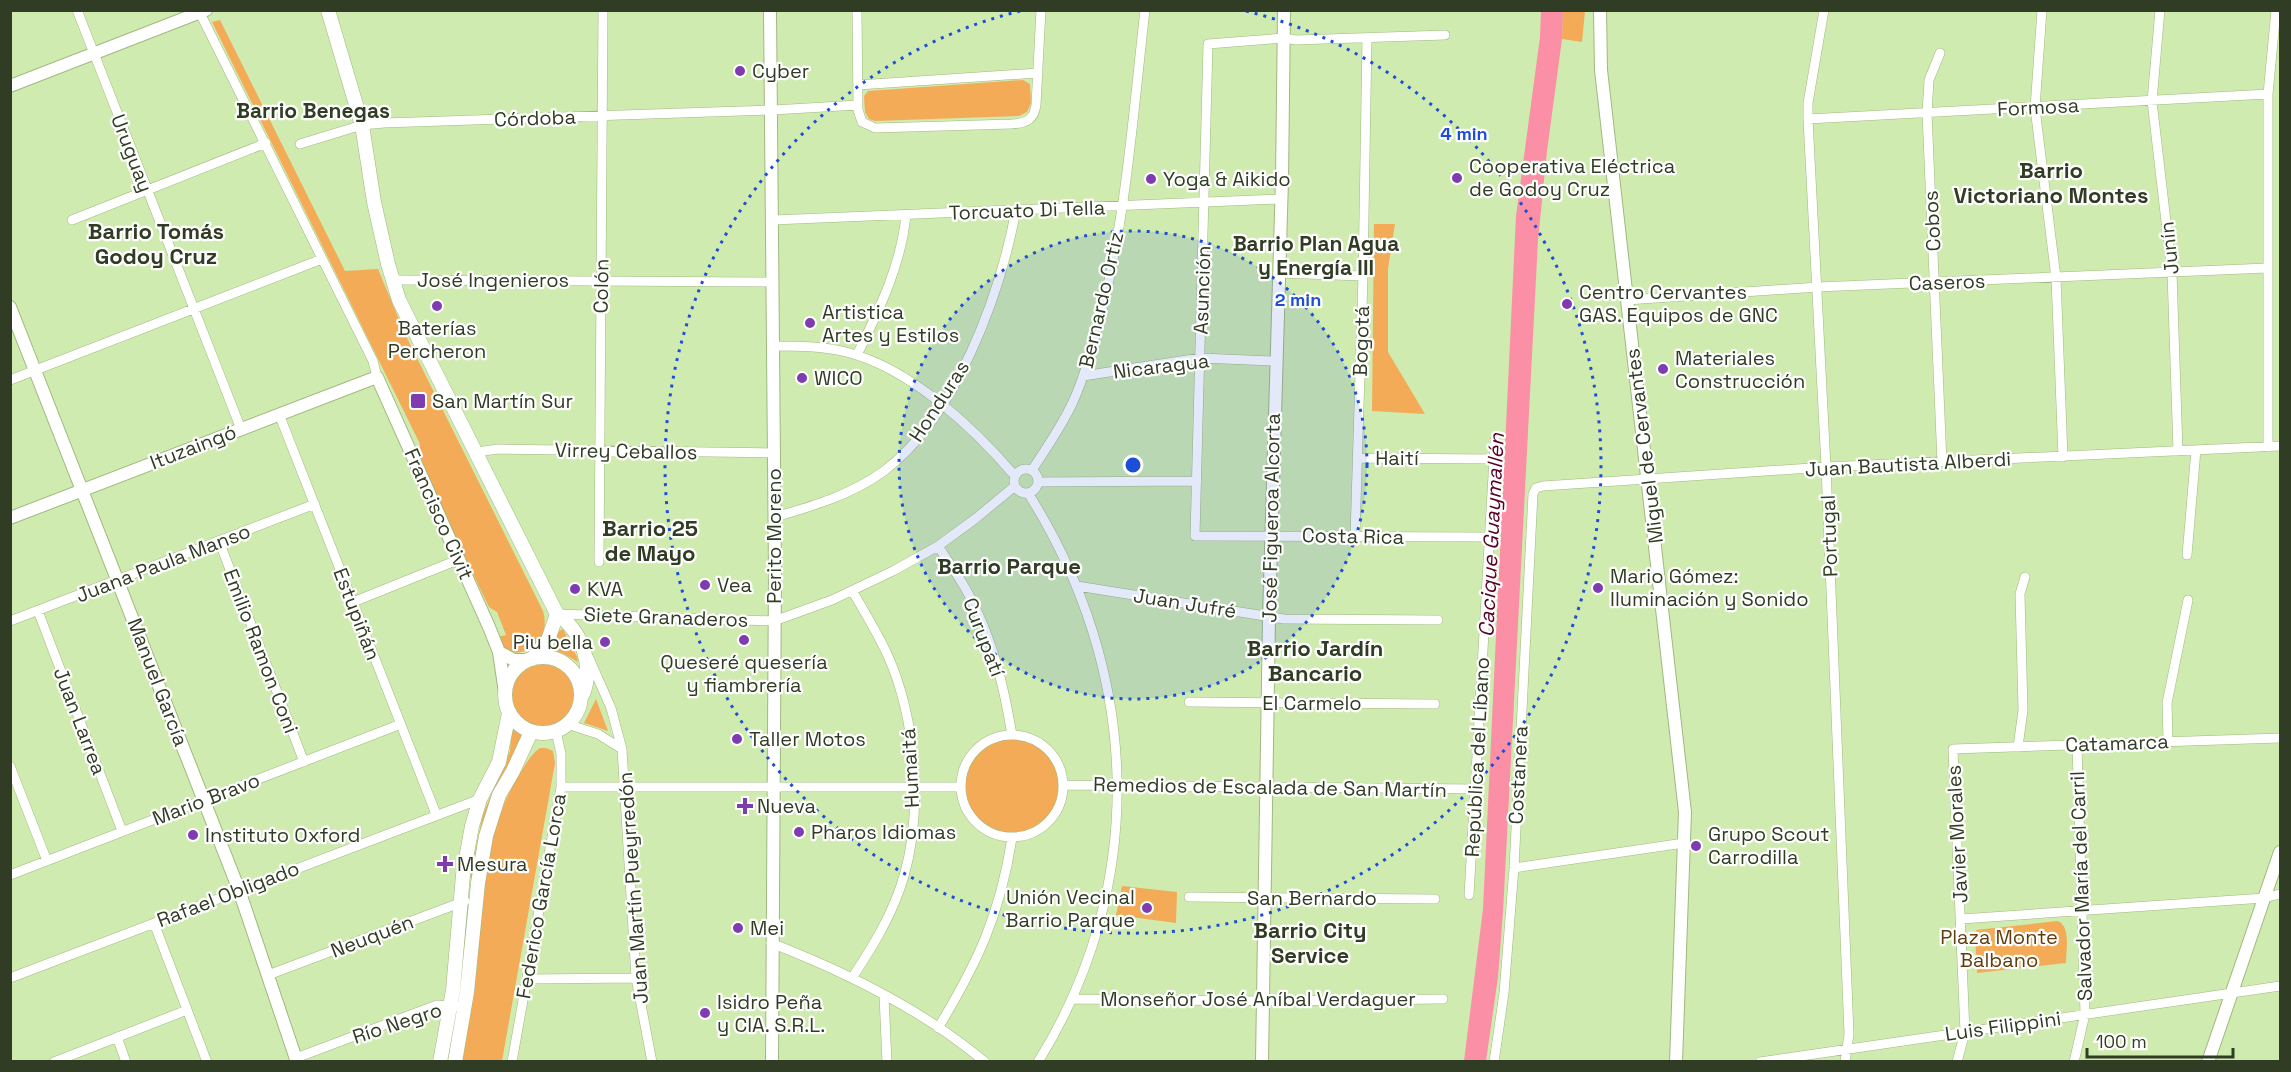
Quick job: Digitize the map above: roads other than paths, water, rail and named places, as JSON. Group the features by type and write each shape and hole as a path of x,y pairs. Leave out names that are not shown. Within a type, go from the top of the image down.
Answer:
{"main road":[{"name":"Juan Martín Pueyrredón","path":"328,10 362,125 374,202 392,280 399,300 557,614 568,623 586,652"},
{"path":"505,693 513,671 530,659 548,640 557,614"},
{"path":"509,713 517,723 531,732 544,734 562,728 574,717 581,699 587,671 586,652"},
{"path":"530,659 553,658 570,669 579,683 581,699"},
{"name":"Francisco Civit","path":"505,693 509,713"},
{"path":"455,1062 461,902 467,850 480,799 499,762 509,713"},
{"path":"440,1062 457,1006 486,836 495,804 531,732"}],"street":[{"name":"Uruguay","path":"76,10 241,429"},
{"name":"Colón","path":"599,562 603,10"},
{"name":"Perito Moreno","path":"770,10 775,517 772,1062"},
{"path":"862,10 857,11 858,105 862,122 875,128 1012,124 1030,120 1036,110 1041,10"},
{"name":"Bernardo Ortiz","path":"1032,470 1064,418 1083,376 1107,290 1122,206 1145,10"},
{"name":"José Figueroa Alcorta","path":"1262,1062 1267,703 1284,10"},
{"name":"Miguel de Cervantes","path":"1600,10 1601,70 1684,802 1676,1062"},
{"name":"Portugal","path":"1824,10 1808,102 1808,119 1826,467 1849,1049 1845,1062"},
{"path":"2043,10 2035,108 2056,278 2064,457"},
{"name":"Junín","path":"2160,10 2152,101 2172,273 2178,451"},
{"path":"2268,447 2268,94 2276,10"},
{"path":"10,86 203,12 373,361 376,377"},
{"path":"1284,38 1296,40 1445,35"},
{"name":"Asunción","path":"1195,536 1208,44 1284,38"},
{"name":"Bogotá","path":"1355,536 1367,38"},
{"name":"Cobos","path":"1940,53 1929,80 1927,113 1942,462"},
{"path":"858,85 1038,73"},
{"name":"Formosa","path":"1808,119 2268,94"},
{"name":"Córdoba","path":"300,144 362,125 384,123 858,105"},
{"path":"72,220 266,143"},
{"name":"Torcuato Di Tella","path":"773,220 1280,199"},
{"name":"Honduras","path":"775,517 832,499 872,478 894,462 915,442 942,404 967,359 993,299 1010,245 1016,210"},
{"path":"856,355 889,287 900,249 906,215"},
{"path":"10,380 322,259"},
{"name":"Caseros","path":"1627,300 1818,287 2267,268"},
{"path":"1278,273 1363,276"},
{"name":"José Ingenieros","path":"392,280 773,282"},
{"name":"Manuel García","path":"10,307 204,800 297,1060"},
{"path":"773,346 823,348 856,355 895,374 942,404 978,434 1015,476 1015,486 1019,491 1028,493 1035,489 1038,482 1032,470 1024,469 1015,476"},
{"name":"Nicaragua","path":"1083,376 1200,358 1275,361"},
{"name":"Ituzaingó","path":"10,518 376,377"},
{"name":"Francisco Civit","path":"376,377 405,437 414,464 460,560 499,652 505,693"},
{"name":"Estupiñán","path":"279,414 436,814"},
{"name":"República del Líbano","path":"1469,895 1495,440"},
{"name":"Juan Bautista Alberdi","path":"1536,488 1648,478 1826,467 2280,446"},
{"name":"Virrey Ceballos","path":"477,452 498,449 774,453"},
{"path":"2187,555 2196,450"},
{"name":"Haití","path":"1357,458 1494,459"},
{"path":"1038,482 1197,481"},
{"path":"774,621 853,592 938,546 1015,486"},
{"name":"Costanera","path":"1494,1062 1504,993 1514,868 1533,494 1536,488"},
{"path":"1028,493 1052,533 1077,586 1097,640 1110,694 1115,735 1117,786 1114,843 1108,881 1095,935 1072,999 1038,1062"},
{"name":"Juana Paula Manso","path":"10,621 315,504"},
{"name":"Costa Rica","path":"1195,536 1490,537"},
{"name":"Emilio Ramon Coni","path":"219,541 304,762"},
{"name":"Curupatí","path":"938,546 964,586 984,627 1001,678 1012,735"},
{"path":"353,602 460,560"},
{"path":"2018,747 2023,711 2020,594 2025,577"},
{"name":"Juan Jufré","path":"1077,586 1284,619 1438,620"},
{"name":"Humaitá","path":"852,978 886,921 904,875 911,838 914,787 910,736 900,687 888,656 853,592"},
{"path":"2168,741 2167,703 2188,600"},
{"name":"Juan Larrea","path":"38,611 122,831"},
{"name":"Siete Granaderos","path":"557,614 774,621"},
{"path":"499,652 514,660 530,659"},
{"name":"Juan Martín Pueyrredón","path":"586,652 609,701 622,749 636,978 652,1062"},
{"name":"El Carmelo","path":"1189,702 1435,704"},
{"name":"Mario Bravo","path":"10,874 401,724"},
{"name":"Juan Martín Pueyrredón","path":"562,728 598,734 622,749"},
{"name":"Federico García Lorca","path":"512,1062 561,786 562,728"},
{"path":"938,1028 982,948 1004,885 1012,838 996,836 982,828 967,810 960,787 963,771 981,745 996,737 1012,735"},
{"name":"Remedios de Escalada de San Martín","path":"1012,735 1025,736 1038,741 1048,749 1057,760 1064,785 1062,801 1054,816 1043,828 1028,836 1012,838"},
{"name":"Catamarca","path":"1953,749 2280,738"},
{"name":"Salvador María del Carril","path":"2074,1062 2085,1014 2077,745"},
{"name":"Javier Morales","path":"1953,749 1965,1032 1957,1062"},
{"path":"10,766 47,861"},
{"name":"Remedios de Escalada de San Martín","path":"1064,785 1475,789"},
{"path":"561,786 960,787"},
{"name":"Rafael Obligado","path":"10,978 480,799"},
{"path":"1514,868 1684,843"},
{"path":"2208,1062 2280,852"},
{"path":"1961,919 2264,898 2280,894"},
{"name":"Neuquén","path":"268,975 477,897"},
{"name":"San Bernardo","path":"1189,897 1435,898"},
{"path":"154,923 207,1062"},
{"path":"771,944 852,978 938,1028 985,1062"},
{"path":"528,979 636,978"},
{"name":"Luis Filippini","path":"1760,1062 2280,986"},
{"path":"884,996 887,1062"},
{"name":"Monseñor José Aníbal Verdaguer","path":"1072,999 1264,1001 1443,999"},
{"name":"Río Negro","path":"297,1060 437,1005 457,1006"},
{"path":"54,1062 188,1010"},
{"path":"117,1037 126,1062"}],"place":[{"name":"Cyber","path":"740,71"},
{"name":"Cooperativa Eléctrica de Godoy Cruz","path":"1457,178"},
{"name":"Yoga & Aikido","path":"1151,179"},
{"name":"Centro Cervantes GAS. Equipos de GNC","path":"1567,304"},
{"name":"Baterías Percheron","path":"437,306"},
{"name":"Artistica Artes y Estilos","path":"810,323"},
{"name":"Materiales Construcción","path":"1663,369"},
{"name":"WICO","path":"802,378"},
{"name":"San Martín Sur","path":"418,401"},
{"name":"Vea","path":"705,585"},
{"name":"Mario Gómez: Iluminación y Sonido","path":"1598,588"},
{"name":"KVA","path":"575,589"},
{"name":"Queseré quesería y fiambrería","path":"744,640"},
{"name":"Piu bella","path":"605,642"},
{"name":"Taller Motos","path":"737,739"},
{"name":"Nueva","path":"745,806"},
{"name":"Pharos Idiomas","path":"799,832"},
{"name":"Instituto Oxford","path":"193,835"},
{"name":"Grupo Scout Carrodilla","path":"1696,846"},
{"name":"Mesura","path":"445,864"},
{"name":"Unión Vecinal Barrio Parque","path":"1147,908"},
{"name":"Mei","path":"738,928"},
{"name":"Isidro Peña y CIA. S.R.L.","path":"705,1013"}],"district":[{"name":"Barrio Benegas","path":"313,110"},
{"name":"Barrio Victoriano Montes","path":"2051,182"},
{"name":"Barrio Tomás Godoy Cruz","path":"156,244"},
{"name":"Barrio Plan Agua y Energía III","path":"1316,255"},
{"name":"Barrio 25 de Mayo","path":"650,540"},
{"name":"Barrio Parque","path":"1009,566"},
{"name":"Barrio Jardín Bancario","path":"1315,660"},
{"name":"Barrio City Service","path":"1310,942"}],"water label":[{"name":"Cacique Guaymallén","path":"1491,535"}],"park label":[{"name":"Plaza Monte Balbano","path":"1999,948"}]}
